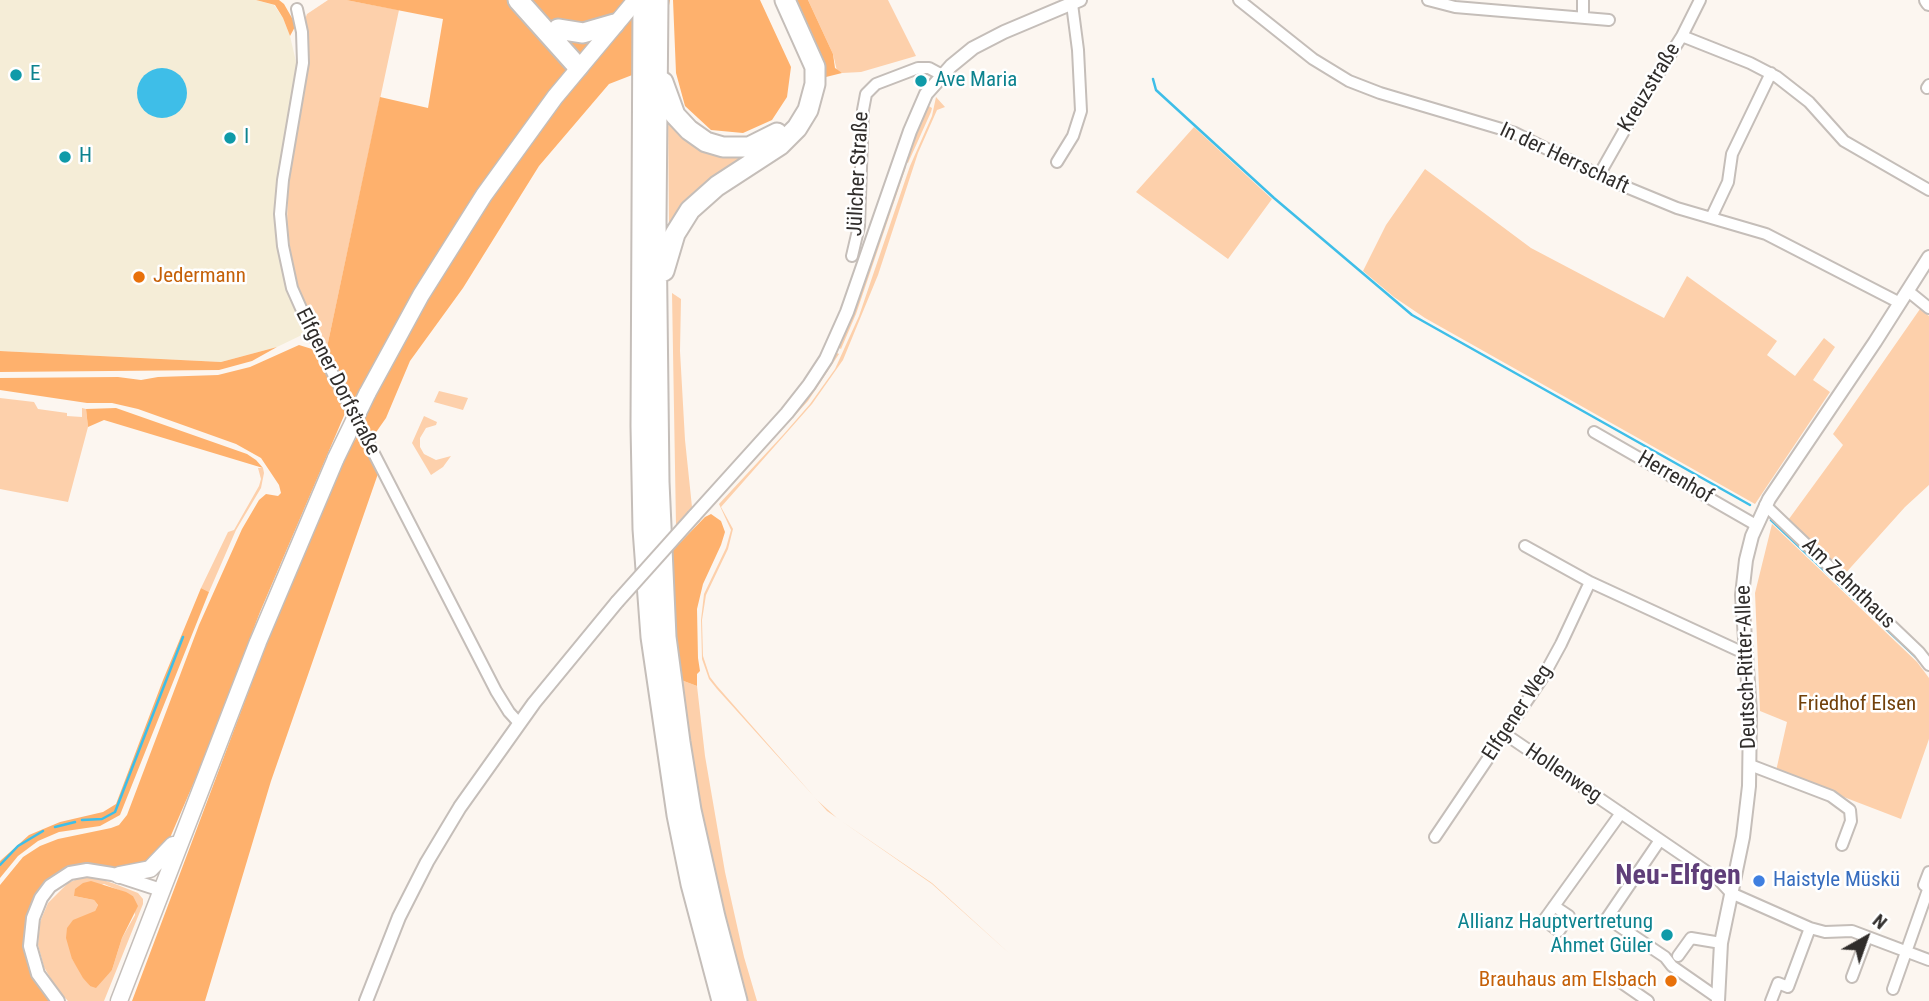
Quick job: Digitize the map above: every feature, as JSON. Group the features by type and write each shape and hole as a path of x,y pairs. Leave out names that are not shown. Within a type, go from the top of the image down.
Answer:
{"highway":[{"path":"518,0 581,63"},
{"path":"531,0 558,29 581,63"},
{"path":"658,0 661,543 672,689 691,810 737,1001"},
{"path":"658,65 675,114 698,137 714,145 732,148 750,147 765,141 780,131 795,115 804,84 801,58 774,0"},
{"path":"658,292 675,234 690,210 711,190 785,141 808,110 815,84 813,61 785,0"},
{"path":"558,29 587,33 630,8 643,528 650,624 657,690 677,815 696,903 722,1001"}],"main road":[{"path":"119,1001 282,581 367,394 407,319 455,240 523,139 581,63 630,8"},
{"path":"119,875 150,869 161,860 183,832"}],"street":[{"name":"In der Herrschaft","path":"1238,0 1313,59 1349,81 1380,93 1515,133 1599,175 1677,208 1766,234 1929,308"},
{"path":"1428,0 1455,7 1609,20"},
{"path":"1583,0 1583,17"},
{"name":"Kreuzstraße","path":"1599,175 1682,36 1700,0"},
{"path":"366,1001 388,940 427,862 470,792 519,723 617,602 787,413 826,359 850,304 915,115 924,97 962,57 986,41 1076,2 1081,111 1073,136 1058,162"},
{"name":"Elfgener Dorfstraße","path":"297,9 302,32 303,63 283,180 280,214 283,246 292,288 312,333 496,691 519,723"},
{"path":"1682,36 1771,73 1802,95 1844,141 1929,190"},
{"name":"Jülicher Straße","path":"852,256 859,226 863,110 866,94 876,84 918,68 929,68 941,77"},
{"path":"1711,218 1728,182 1733,151 1771,73"},
{"name":"Deutsch-Ritter-Allee","path":"1718,999 1721,943 1745,824 1750,765 1743,588 1747,554 1765,505 1929,257"},
{"name":"Herrenhof","path":"1594,432 1756,525"},
{"name":"Am Zehnthaus","path":"1765,505 1922,655 1929,665"},
{"path":"1525,546 1590,582 1746,654"},
{"name":"Elfgener Weg","path":"1435,837 1557,653 1590,582"},
{"name":"Hollenweg","path":"1505,734 1719,880 1731,893 1810,928 1825,932 1850,931 1929,960"},
{"path":"1750,765 1831,796 1850,810 1852,821 1842,845"},
{"name":"Hollenweg","path":"1554,905 1621,813"},
{"path":"1660,840 1606,918 1665,957 1672,966 1718,999"},
{"path":"58,1001 40,977 31,953 31,924 38,903 50,887 70,873 93,870 119,875 161,890"},
{"path":"1893,989 1929,887 1924,885 1929,872"},
{"path":"1771,1001 1778,984 1787,987 1810,928"},
{"path":"1852,978 1867,937"},
{"path":"1678,956 1691,938 1721,943"},
{"path":"1619,981 1648,1001"}],"shaded area":[{"path":"0,0 256,0 274,5 290,36 297,66 278,180 279,254 290,297 306,333 277,347 221,362 0,351"},
{"path":"256,0 279,0 284,4 296,25 290,36 275,5"},
{"path":"346,0 670,0 658,65 609,84 539,166 463,288 410,361 386,418 372,438 380,468 271,781 205,1001 132,1001 272,629 350,447 360,433 326,352 380,97 428,108 443,19"},
{"path":"673,0 760,0 791,67 787,97 772,120 743,133 711,130 685,106 676,73"},
{"path":"793,0 808,0 833,54 835,68 842,73 822,78"},
{"path":"299,345 312,349 346,411 260,612 204,759 166,847 140,870 68,869 27,921 25,931 25,942 52,1001 0,1001 0,885 23,857 40,846 58,839 111,828 119,825 127,815 199,625 242,529 259,500 266,494 278,496 281,493 279,485 261,458 236,444 138,409 112,403 87,403 0,390 0,378 118,377 141,380 218,375 250,367"},
{"path":"277,347 252,361 219,370 0,372 0,351 221,362"},
{"path":"116,408 247,454 263,468 104,420 88,427 86,409"},
{"path":"711,514 721,521 725,532 703,584 697,609 700,671 697,674 697,686 681,680 675,637 673,550"},
{"path":"201,588 209,592 120,815 100,826 59,832 38,841 18,856 0,878 0,861 29,835 60,822 103,812 116,804"},
{"path":"91,881 126,892 133,896 138,906 122,938 112,970 96,988 83,978 72,959 66,938 67,928 73,920 95,911 98,905 94,900 74,896 75,889"}],"green space":[{"path":"328,0 346,0 399,10 326,352 295,283 287,226 288,183 309,57 304,22 307,14"},
{"path":"808,0 888,0 916,56 861,72 837,71 833,54"},
{"path":"936,97 945,107 937,110 918,153 878,275 843,360 812,404 721,507 733,529 728,549 706,595 702,620 703,656 710,677 717,686 814,797 717,689 709,679 702,659 701,620 704,594 726,548 731,530 719,504 810,404 835,369 859,316 910,166 932,116"},
{"path":"927,105 932,108 931,112 908,163 903,161"},
{"path":"668,115 751,153 710,179 683,203 669,230"},
{"path":"1194,127 1272,199 1228,259 1136,192"},
{"path":"902,166 906,167 856,314 841,349 837,347"},
{"path":"1425,169 1531,248 1664,318 1687,276 1777,341 1767,355 1795,376 1824,338 1835,347 1813,380 1830,392 1755,504 1425,318 1363,271 1386,225"},
{"path":"672,293 681,299 680,351 692,507 676,525"},
{"path":"1920,309 1929,316 1929,485 1905,507 1843,576 1786,523 1843,445 1833,434"},
{"path":"835,352 839,354 808,401 719,499 720,495"},
{"path":"439,391 468,398 463,410 434,402"},
{"path":"0,398 34,402 38,409 67,413 67,416 82,417 82,408 86,409 88,427 68,502 0,489"},
{"path":"424,416 437,422 436,425 426,428 420,438 420,447 424,454 436,460 451,456 443,467 431,475 412,443"},
{"path":"258,468 263,468 264,473 261,488 236,530 209,592 201,588 228,532 234,530 259,486 261,479"},
{"name":"Friedhof Elsen","path":"1772,524 1917,662 1929,678 1929,739 1901,819 1776,771 1787,722 1760,711 1755,593"},
{"path":"681,680 697,686 705,756 725,872 757,1001 747,1001 714,873 693,771"},
{"path":"841,821 932,883 1010,954 932,884"},
{"path":"82,877 97,878 138,893 143,899 104,1001 68,1001 56,988 44,967 38,945 40,922 48,903 68,883","holes":["104,884 133,896 135,915 122,938 112,970 90,986 72,959 98,905 94,900 74,896"]}],"water":[{"path":"152,69 172,69 186,83 186,103 172,117 152,117 138,103 138,83"}],"waterway":[{"path":"1153,79 1156,90 1274,198 1412,315 1750,505"},
{"path":"1771,520 1916,657"},
{"path":"82,820 102,819 115,812 183,637"},
{"path":"55,827 75,822"},
{"path":"0,865 18,846 43,831"}],"place":[{"name":"E","path":"16,75"},
{"name":"Ave Maria","path":"921,81"},
{"name":"I","path":"230,138"},
{"name":"H","path":"65,157"},
{"name":"Jedermann","path":"139,277"},
{"name":"Haistyle Müskü","path":"1759,881"},
{"name":"Allianz Hauptvertretung Ahmet Güler","path":"1667,935"},
{"name":"Brauhaus am Elsbach","path":"1671,981"}],"district":[{"name":"Neu-Elfgen","path":"1678,877"}]}
